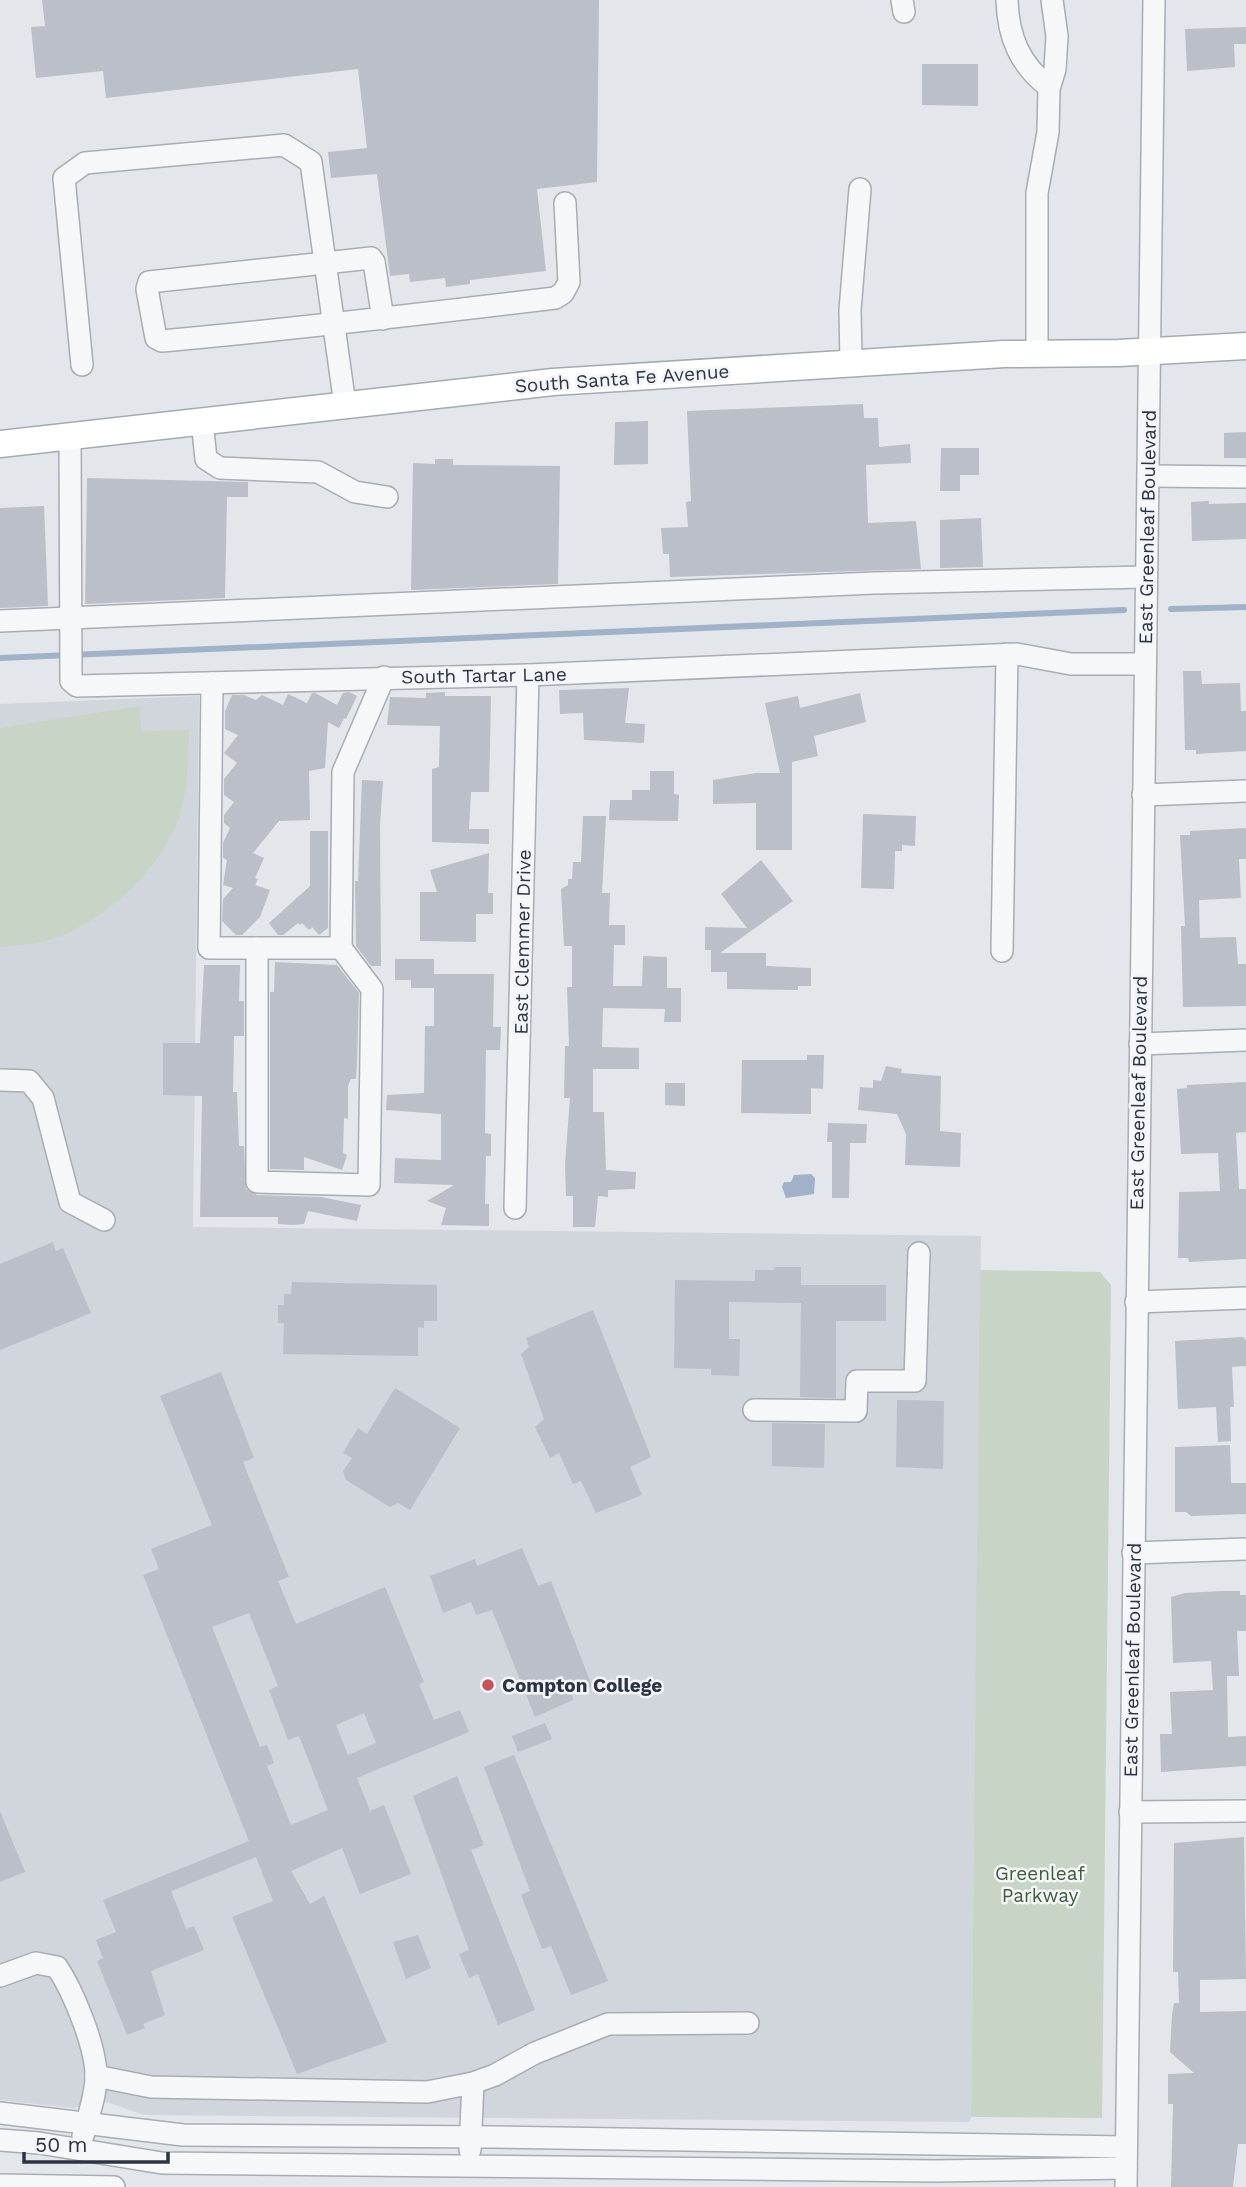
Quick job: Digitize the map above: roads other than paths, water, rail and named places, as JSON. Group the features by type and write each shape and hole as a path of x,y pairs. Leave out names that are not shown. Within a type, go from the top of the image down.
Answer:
{"main road":[{"name":"South Santa Fe Avenue","path":"0,444 553,382 851,362 1246,346"}],"street":[{"path":"1007,0 1007,11 1021,61 1030,72 1049,86"},
{"path":"1037,354 1037,192 1048,132 1049,86 1055,69 1057,36 1052,0"},
{"name":"East Greenleaf Boulevard","path":"1126,2178 1154,0"},
{"path":"82,365 64,178 85,163 284,145 311,162 345,405"},
{"path":"851,362 850,310 860,189"},
{"path":"383,319 374,262 371,258 149,282 147,289 156,338 162,341 334,325 555,298 563,293 569,282 565,203"},
{"path":"202,421 206,459 220,468 318,472 355,492 387,497"},
{"name":"South Tartar Lane","path":"70,435 69,624 71,681 77,687 528,675 1007,654 1072,664 1144,664"},
{"path":"1148,476 1246,477"},
{"path":"0,621 69,624 887,583 1146,577"},
{"path":"1002,951 1007,654"},
{"name":"East Clemmer Drive","path":"515,1208 528,675"},
{"path":"257,948 257,1182 369,1185 372,989 341,948 343,772 384,677"},
{"path":"212,683 209,948 341,948"},
{"path":"1143,795 1246,791"},
{"path":"1140,1044 1246,1040"},
{"path":"0,1080 29,1081 43,1098 70,1202 104,1220"},
{"path":"754,1410 856,1411 857,1381 915,1381 919,1252"},
{"path":"1136,1302 1246,1298"},
{"path":"1133,1553 1246,1549"},
{"path":"1130,1812 1246,1811"},
{"path":"0,1976 36,1963 57,1967 65,1979 93,2052 96,2076 79,2151"},
{"path":"96,2076 151,2087 427,2092 473,2083 507,2070 535,2053 615,2023 748,2024"},
{"path":"470,2166 473,2083"},
{"path":"0,2113 55,2117 86,2124 183,2136 470,2137 1125,2147"},
{"path":"0,2140 39,2143 162,2163 936,2171 994,2178 1126,2178"},
{"path":"0,2185 114,2187"}],"water":[{"path":"811,1174 815,1178 814,1194 786,1198 782,1187 784,1182 791,1182 794,1175"}],"waterway":[{"path":"1171,609 1246,607"},
{"path":"0,658 1124,610"}],"place":[{"name":"Compton College","path":"488,1685"}],"park label":[{"name":"Greenleaf Parkway","path":"1040,1884"}]}
